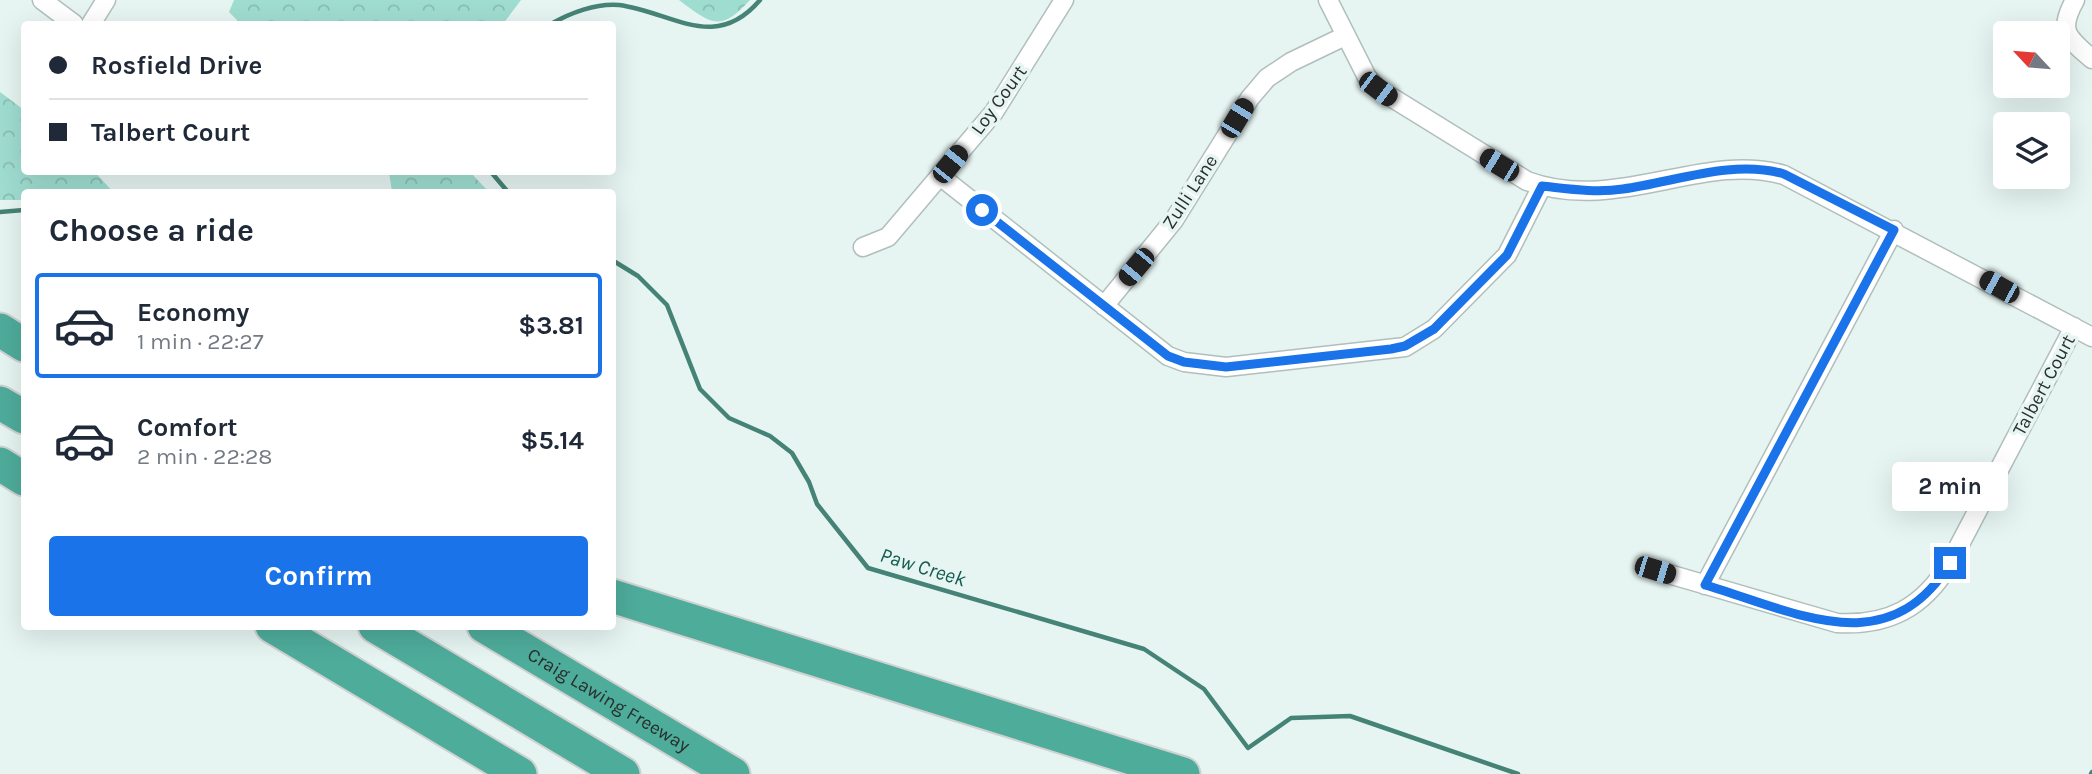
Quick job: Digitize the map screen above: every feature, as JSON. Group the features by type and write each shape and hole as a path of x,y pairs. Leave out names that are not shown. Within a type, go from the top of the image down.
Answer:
{"highway":[{"path":"0,330 21,343"},
{"path":"0,403 21,416"},
{"path":"0,464 21,477"},
{"path":"616,597 1183,774"},
{"path":"279,630 520,774"},
{"path":"382,630 623,774"},
{"name":"Craig Lawing Freeway","path":"491,630 733,774"},
{"path":"329,660 405,721 484,774"}],"street":[{"path":"42,0 70,21"},
{"path":"93,21 106,0"},
{"name":"Loy Court","path":"863,247 888,237 940,176 1009,91 1064,0"},
{"path":"1328,0 1367,77 1386,94 1509,171 1542,186 1597,192 1732,169 1768,170 1784,174 2092,337"},
{"path":"2075,0 2065,23 2067,34 2092,59"},
{"name":"Zulli Lane","path":"1104,306 1174,220 1250,98 1267,78 1291,62 1345,36"},
{"path":"940,176 1168,356 1202,366 1226,367 1405,346 1434,329 1497,267 1518,237 1542,186"},
{"path":"1705,585 1894,230"},
{"name":"Talbert Court","path":"1655,570 1837,623 1864,625 1907,609 1938,582 1944,572 2074,327"}],"green space":[{"path":"234,0 521,0 505,21 238,21 229,12"},
{"path":"679,0 750,0 731,17 715,21 699,15"},
{"path":"0,92 21,108 21,175 98,175 110,189 21,189 21,200 0,200"},
{"path":"389,175 473,175 486,189 392,189"}],"waterway":[{"name":"Paw Creek","path":"557,21 584,10 619,5 692,25 710,27 726,24 743,16 760,0"},
{"name":"Paw Creek","path":"494,175 505,189"},
{"path":"0,212 21,210"},
{"name":"Paw Creek","path":"616,262 638,276 667,305 700,389 729,418 770,436 792,453 809,482 817,504 868,568 1144,649 1204,689 1248,748 1291,718 1350,716 1518,774"}],"route":[{"path":"982,210 1154,347 1184,362 1226,367 1391,349 1420,339 1434,329 1507,255 1542,186 1597,192 1732,169 1768,170 1784,174 1894,230 1705,585 1837,623 1864,625 1907,609 1938,582 1950,563"}]}
